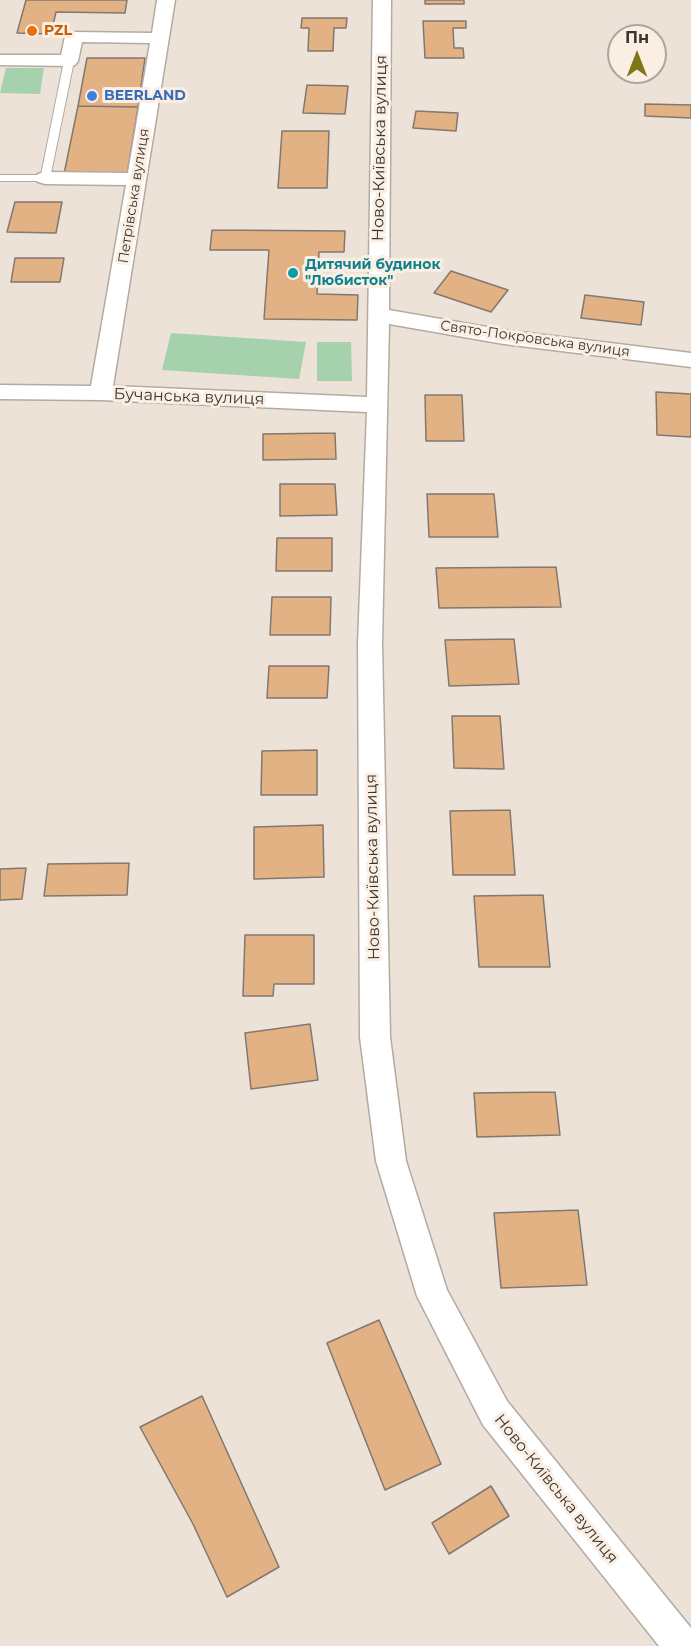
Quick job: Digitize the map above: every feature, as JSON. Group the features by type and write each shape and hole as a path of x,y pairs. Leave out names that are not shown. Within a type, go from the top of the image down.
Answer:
{"street":[{"name":"Петрівська вулиця","path":"101,393 166,0"},
{"name":"Ново-Київська вулиця","path":"382,0 378,405 369,643 375,1036 391,1161 433,1296 495,1413 682,1646"},
{"path":"0,60 69,61 74,36 160,38"},
{"path":"45,178 137,179"},
{"name":"Свято-Покровська вулиця","path":"379,315 504,337 691,360"},
{"name":"Бучанська вулиця","path":"0,392 101,393 378,405"}],"lane":[{"path":"0,178 45,178 69,61"}],"green space":[{"path":"6,68 44,68 40,94 0,93"},
{"path":"171,333 306,342 299,379 162,370"},
{"path":"317,342 351,342 352,381 317,381"}],"building":[{"path":"26,0 127,0 125,13 56,12 51,34 17,33"},
{"path":"425,0 464,0 464,4 425,4"},
{"path":"302,18 347,18 346,28 334,28 333,51 308,51 309,28 301,28"},
{"path":"423,21 466,21 466,28 453,28 454,48 463,48 464,58 425,58"},
{"path":"87,58 145,58 138,107 78,106"},
{"path":"307,85 348,86 345,114 303,113"},
{"path":"645,104 691,105 691,118 645,116"},
{"path":"78,106 138,107 127,175 64,174"},
{"path":"416,111 458,113 456,131 413,128"},
{"path":"282,131 329,131 327,188 278,188"},
{"path":"15,202 62,202 56,233 7,232"},
{"name":"Дитячий будинок \"Любисток\"","path":"212,230 345,231 344,252 319,252 317,294 358,295 357,320 264,319 269,250 210,250"},
{"path":"15,258 64,258 60,282 11,282"},
{"path":"451,271 508,290 491,312 434,293"},
{"path":"585,295 644,302 641,325 581,318"},
{"path":"656,392 691,394 691,437 657,435"},
{"path":"425,395 462,395 464,441 426,441"},
{"path":"335,433 336,459 263,460 263,434"},
{"path":"280,484 335,484 337,515 280,516"},
{"path":"427,494 494,494 498,537 429,537"},
{"path":"277,538 332,538 332,571 276,571"},
{"path":"556,567 561,607 439,608 436,568"},
{"path":"272,597 331,597 330,635 270,635"},
{"path":"514,639 519,684 449,686 445,640"},
{"path":"269,666 329,666 327,698 267,698"},
{"path":"452,716 500,716 504,769 454,768"},
{"path":"317,750 317,795 261,795 262,751"},
{"path":"510,810 515,875 453,875 450,811"},
{"path":"323,825 324,877 254,879 254,827"},
{"path":"129,863 127,895 44,896 48,864"},
{"path":"26,868 22,899 0,900 0,869"},
{"path":"543,895 550,967 479,967 474,896"},
{"path":"245,935 314,935 314,984 274,984 273,996 243,996"},
{"path":"310,1024 318,1080 251,1089 245,1033"},
{"path":"555,1092 560,1135 477,1137 474,1093"},
{"path":"578,1210 587,1285 501,1288 494,1213"},
{"path":"379,1320 441,1464 385,1490 327,1343"},
{"path":"202,1396 279,1567 227,1597 193,1524 140,1427"},
{"path":"491,1486 509,1516 449,1554 432,1523"}],"place":[{"name":"PZL","path":"32,31"},
{"name":"BEERLAND","path":"92,96"},
{"name":"Дитячий будинок \"Любисток\"","path":"293,273"}]}
